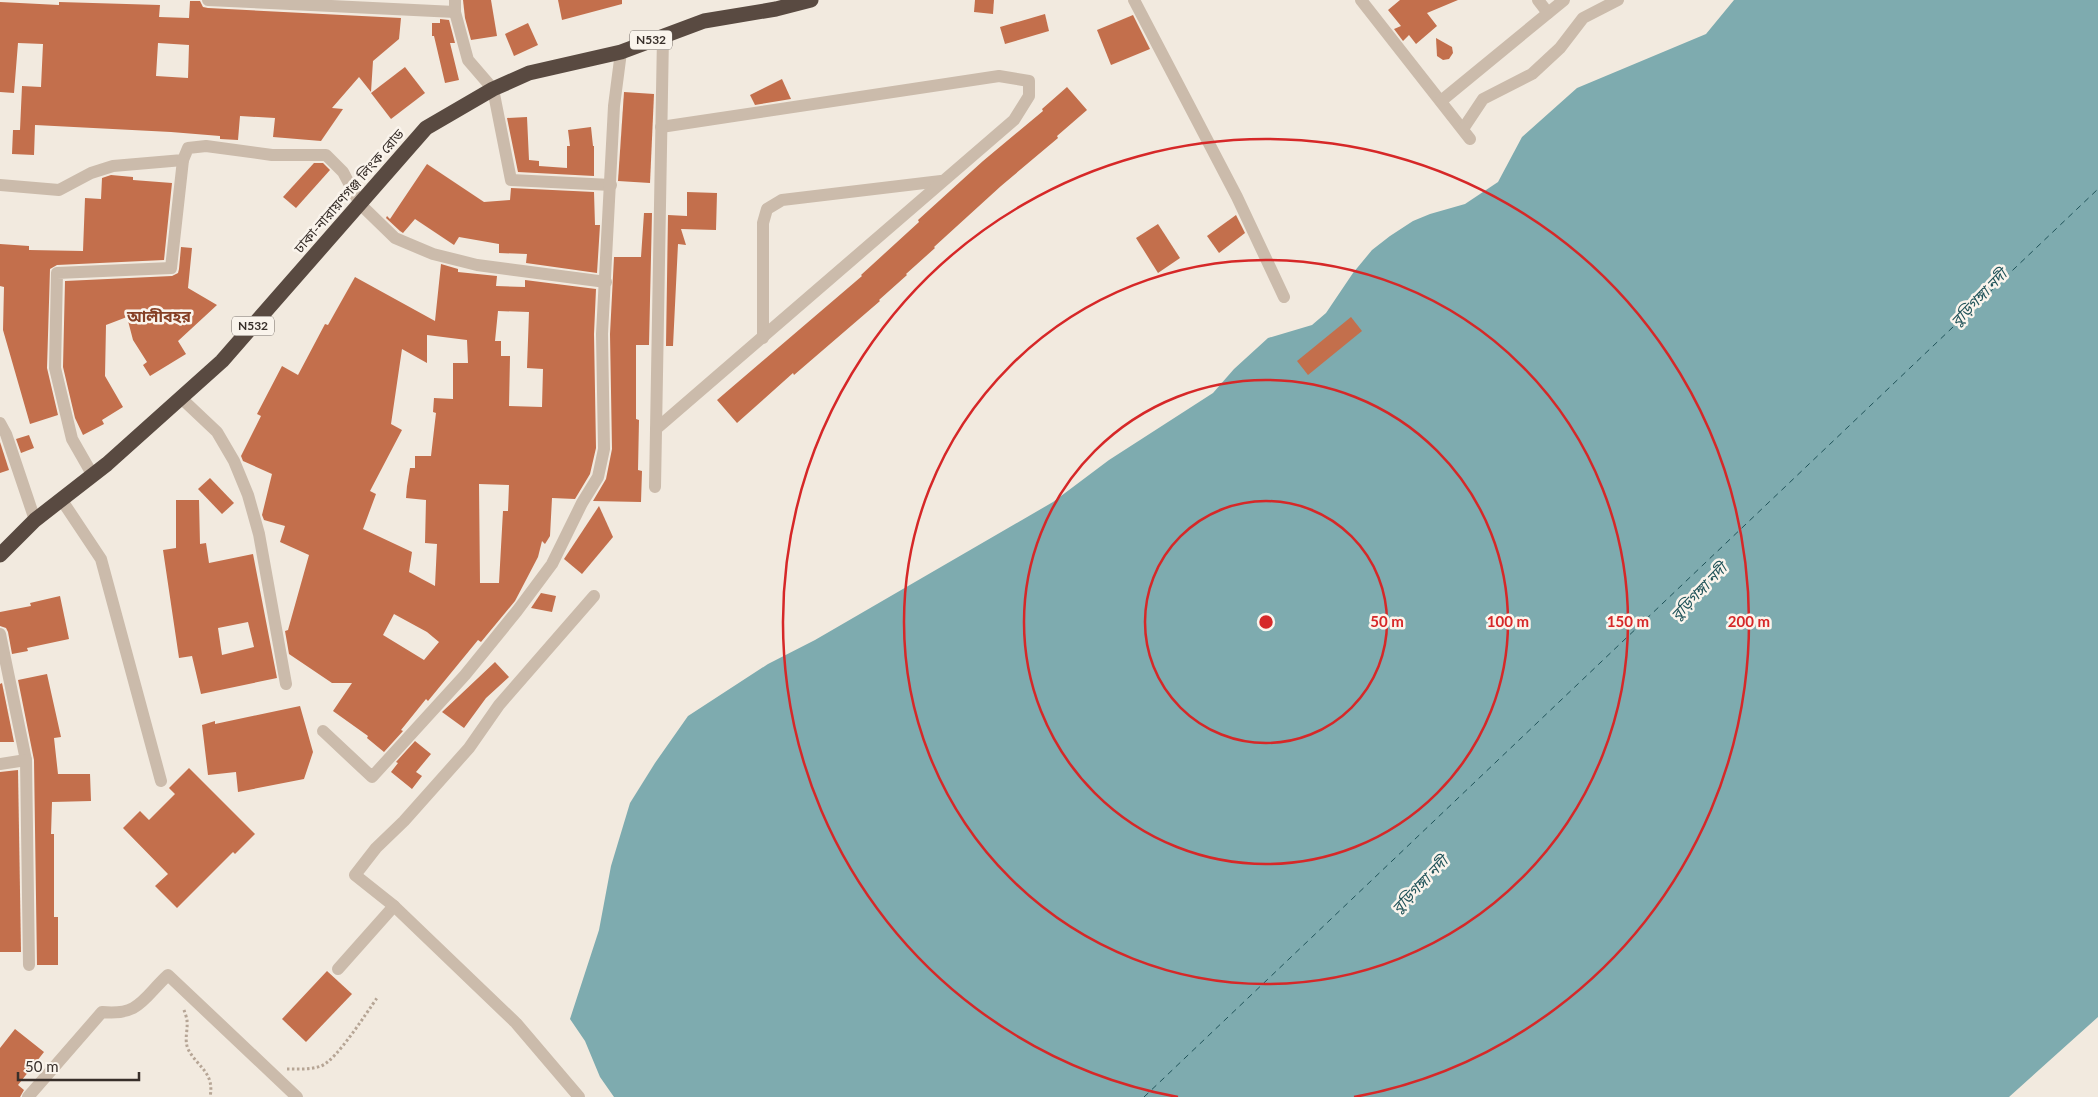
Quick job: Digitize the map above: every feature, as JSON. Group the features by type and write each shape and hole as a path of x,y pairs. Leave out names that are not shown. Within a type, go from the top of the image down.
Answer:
{"highway":[{"name":"ঢাকা-নারায়ণগঞ্জ লিংক রোড","path":"0,555 35,520 106,464 222,361 426,128 493,89 529,73 621,52 704,21 776,5 811,0"}],"street":[{"path":"208,0 455,6 468,60 493,89 511,180 611,185"},
{"path":"1134,0 1237,196 1284,297"},
{"path":"1361,0 1467,134 1483,99 1532,74 1560,48 1583,18 1618,0"},
{"path":"1538,0 1548,13"},
{"path":"1441,101 1564,0"},
{"path":"655,487 663,36"},
{"path":"322,731 372,777 465,675 517,611 552,564 582,503 598,477 604,449 602,334 614,106 621,52"},
{"path":"656,429 763,338 941,181 1014,120 1030,96 1029,81 999,76 661,127"},
{"path":"92,474 72,439 55,368 57,273 172,268 183,160 188,148 206,146 272,155 326,155 343,172 360,204 395,238 433,254 477,265 606,282"},
{"path":"0,185 59,190 91,173 113,166 183,160"},
{"path":"763,338 763,223 767,209 782,200 941,181"},
{"path":"181,398 217,432 234,461 248,495 259,534 286,684"},
{"path":"0,423 6,434 35,520"},
{"path":"61,499 101,559 160,781"},
{"path":"579,1097 516,1023 394,906 355,875 376,848 404,821 469,748 499,706 594,596"},
{"path":"0,634 26,760 29,965"},
{"path":"0,764 26,760"},
{"path":"338,969 394,906"},
{"path":"28,1097 102,1012 116,1014 130,1011 168,975 297,1097"}],"path":[{"path":"266,1068 303,1069 322,1066 333,1058 377,998"},
{"path":"183,1007 187,1021 186,1039 188,1050 207,1074 210,1082 210,1097"}],"water":[{"name":"বুড়িগঙ্গা নদী","path":"1734,0 2098,0 2098,1017 2009,1097 614,1097 600,1077 585,1041 570,1019 599,930 611,866 630,803 688,716 768,664 815,640 1053,502 1109,460 1213,393 1234,369 1268,338 1312,325 1326,313 1353,273 1372,250 1390,236 1413,221 1465,204 1498,182 1522,137 1577,88 1706,34"}],"building":[{"path":"463,0 491,0 497,36 471,40 465,18"},
{"path":"558,0 622,0 622,4 562,20"},
{"path":"975,0 994,0 993,14 974,12"},
{"path":"1400,0 1458,0 1427,13 1437,26 1416,44 1409,35 1403,41 1394,29 1401,26 1388,10"},
{"path":"190,1 200,1 203,7 208,8 401,18 399,39 373,61 371,92 359,77 332,108 343,109 321,141 273,137 275,118 240,116 238,140 220,139 220,136 171,132 35,125 34,155 12,154 13,130 20,130 22,86 41,87 43,44 18,43 14,93 0,92 0,2 59,5 59,2 160,5 159,17 189,18","holes":["158,43 189,45 188,78 156,76"]},
{"path":"1045,14 1049,31 1005,44 1000,27"},
{"path":"1133,15 1150,49 1111,65 1097,30"},
{"path":"440,19 449,20 455,43 450,43 459,80 445,83 434,36 432,36 432,23 440,23"},
{"path":"528,23 538,45 514,56 505,34"},
{"path":"1436,38 1452,47 1453,53 1449,59 1443,60 1437,56"},
{"path":"405,67 425,93 391,119 371,93"},
{"path":"782,79 791,99 755,105 750,95"},
{"path":"1067,87 1087,110 1057,136 1058,138 1001,186 934,247 880,301 794,375 793,373 737,423 717,400 862,276 919,222 918,220 983,161 1043,111 1042,109"},
{"path":"624,92 654,94 650,183 618,181"},
{"path":"527,117 529,160 539,161 539,166 567,168 567,146 570,146 568,130 591,127 594,146 594,176 518,172 507,118"},
{"path":"314,163 323,163 330,170 296,208 283,197"},
{"path":"427,164 484,202 510,200 511,188 594,192 595,225 600,225 597,273 526,263 527,254 499,253 499,244 459,237 454,245 415,219 403,233 386,218 387,216 390,219"},
{"path":"111,175 133,177 133,180 172,183 164,260 57,265 50,269 47,368 58,415 30,424 3,330 4,287 0,286 0,244 29,246 29,250 83,251 85,198 101,199 102,178"},
{"path":"687,192 717,193 716,230 681,229 686,245 678,244 673,346 666,346 668,215 687,216"},
{"path":"644,213 652,213 649,345 636,345 636,419 639,420 638,470 642,471 641,502 593,501 606,479 612,449 610,334 614,257 641,257"},
{"path":"1236,215 1245,233 1219,253 1207,236"},
{"path":"1158,224 1180,258 1158,273 1136,238"},
{"path":"181,247 192,248 188,288 217,305 178,341 186,354 150,376 143,365 147,362 133,340 127,317 106,325 105,376 123,407 102,420 104,424 83,435 75,418 63,367 65,281 172,276 178,273"},
{"path":"441,264 458,269 458,272 497,276 496,286 525,287 525,280 596,289 594,334 596,448 590,474 575,499 552,498 550,536 545,544 542,541 538,557 515,601 481,642 478,640 428,701 426,699 401,730 403,731 384,752 367,738 368,736 333,711 352,683 332,683 289,654 285,631 288,630 309,555 280,542 285,526 264,520 262,515 272,474 243,461 241,456 261,416 257,414 282,366 298,375 325,324 328,325 355,277 435,321","holes":["498,311 529,312 527,368 543,369 542,407 509,406 510,356 501,356 501,341 495,341","427,335 467,340 468,363 453,363 453,399 434,398 433,412 436,413 431,456 415,456 415,468 410,468 407,486 406,498 426,500 425,543 437,544 435,586 409,572 412,552 363,529 376,494 370,491 402,430 391,424 402,349 427,363","479,484 509,485 508,511 503,511 499,583 480,583","394,614 427,632 439,642 424,660 383,635"]},
{"path":"1351,317 1362,331 1308,375 1297,361"},
{"path":"29,435 34,448 21,453 16,439"},
{"path":"0,442 9,470 0,473"},
{"path":"210,478 234,503 222,514 198,489"},
{"path":"176,500 199,500 200,544 206,543 209,563 253,554 277,678 201,694 192,656 179,658 163,550 176,548","holes":["248,622 254,647 222,655 218,628"]},
{"path":"599,506 613,537 582,574 564,559"},
{"path":"541,593 556,596 552,612 531,608"},
{"path":"60,596 69,639 27,648 28,651 12,654 8,632 6,628 0,626 0,612 31,606 30,603"},
{"path":"495,662 509,677 486,698 464,728 442,712"},
{"path":"47,674 61,737 54,738 58,774 90,774 91,801 52,802 51,834 54,834 54,917 58,917 58,965 37,965 34,760 18,680"},
{"path":"2,683 14,742 0,742 0,684"},
{"path":"300,706 313,752 304,779 238,792 236,772 208,775 202,725"},
{"path":"415,741 431,754 416,772 422,776 412,789 391,772 398,763 396,762"},
{"path":"189,768 255,834 235,854 233,852 177,908 155,886 168,874 123,828 140,811 149,820 175,794 169,788"},
{"path":"18,770 21,952 0,952 0,772"},
{"path":"327,971 352,994 306,1042 282,1019"},
{"path":"15,1029 44,1052 18,1085 24,1090 20,1097 0,1097 0,1048"}],"ferry route":[{"path":"1144,1097 2098,189"}],"district":[{"name":"আলীবহর","path":"159,316"}]}
